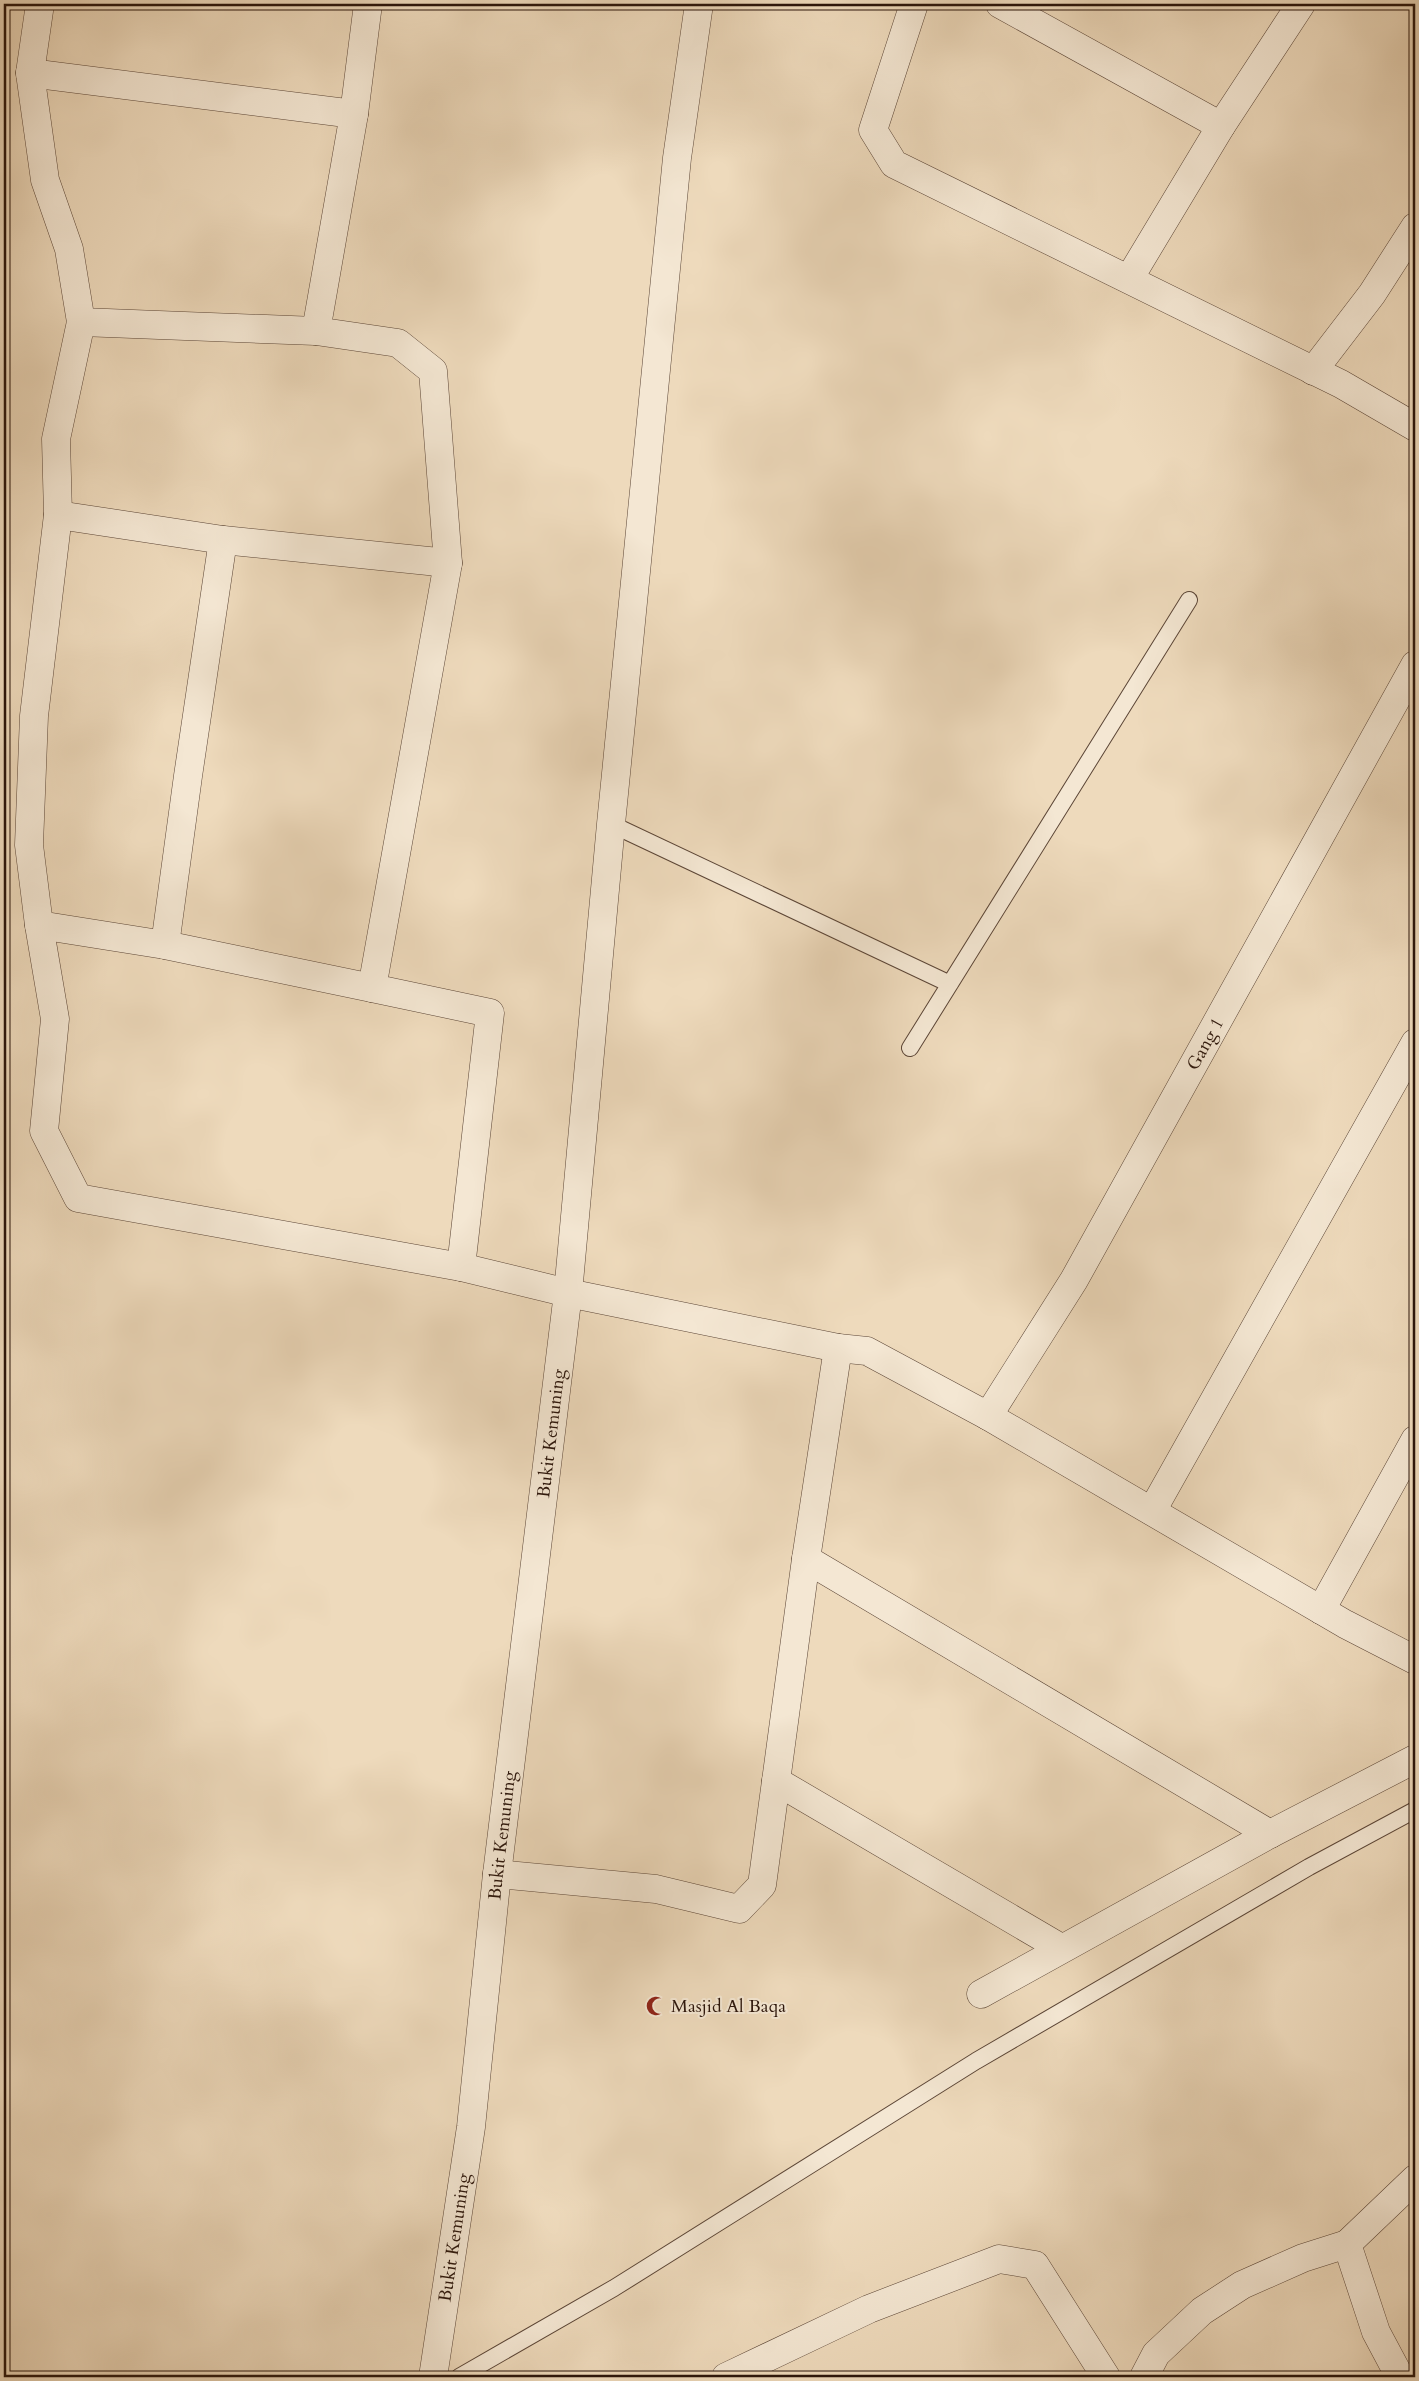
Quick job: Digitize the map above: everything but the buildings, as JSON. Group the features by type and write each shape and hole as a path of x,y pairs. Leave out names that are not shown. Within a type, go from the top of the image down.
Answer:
{"street":[{"path":"40,4 30,73 45,180 69,250 81,322 56,439 58,515 34,716 29,845 54,1019 44,1131 78,1198 461,1267 568,1293 838,1348 867,1351 988,1416 1321,1610 1415,1660"},
{"path":"316,331 354,114 368,4"},
{"name":"Bukit Kemuning","path":"433,2377 471,2127 497,1874 568,1293 611,824 677,158 699,4"},
{"path":"914,4 873,130 894,164 1341,384 1415,427"},
{"path":"1000,4 1221,126"},
{"path":"1129,279 1221,126 1302,4"},
{"path":"30,73 354,114"},
{"path":"1313,371 1372,294 1414,232"},
{"path":"81,322 316,331 398,343 432,371 448,563 372,988"},
{"path":"58,515 223,540 448,563"},
{"path":"166,945 188,776 223,540"},
{"name":"Gang 1","path":"988,1416 1074,1280 1415,665"},
{"path":"39,925 166,945 490,1013 461,1267"},
{"path":"1152,1511 1415,1043"},
{"path":"497,1874 656,1889 739,1909 762,1885 806,1559 838,1348"},
{"path":"1321,1610 1415,1440"},
{"path":"806,1559 1270,1834"},
{"path":"980,1994 1270,1834 1415,1759"},
{"path":"776,1781 1061,1948"},
{"path":"1144,2377 1156,2354 1202,2312 1242,2285 1303,2258 1347,2244 1415,2180"},
{"path":"1347,2244 1376,2332 1400,2377"},
{"path":"726,2377 869,2309 1000,2259 1035,2265 1106,2377"}],"lane":[{"path":"910,1048 1189,600"},
{"path":"611,824 950,984"},
{"path":"459,2377 614,2288 976,2061 1309,1867 1415,1810"}],"place":[{"name":"Masjid Al Baqa","path":"656,2006"}]}
